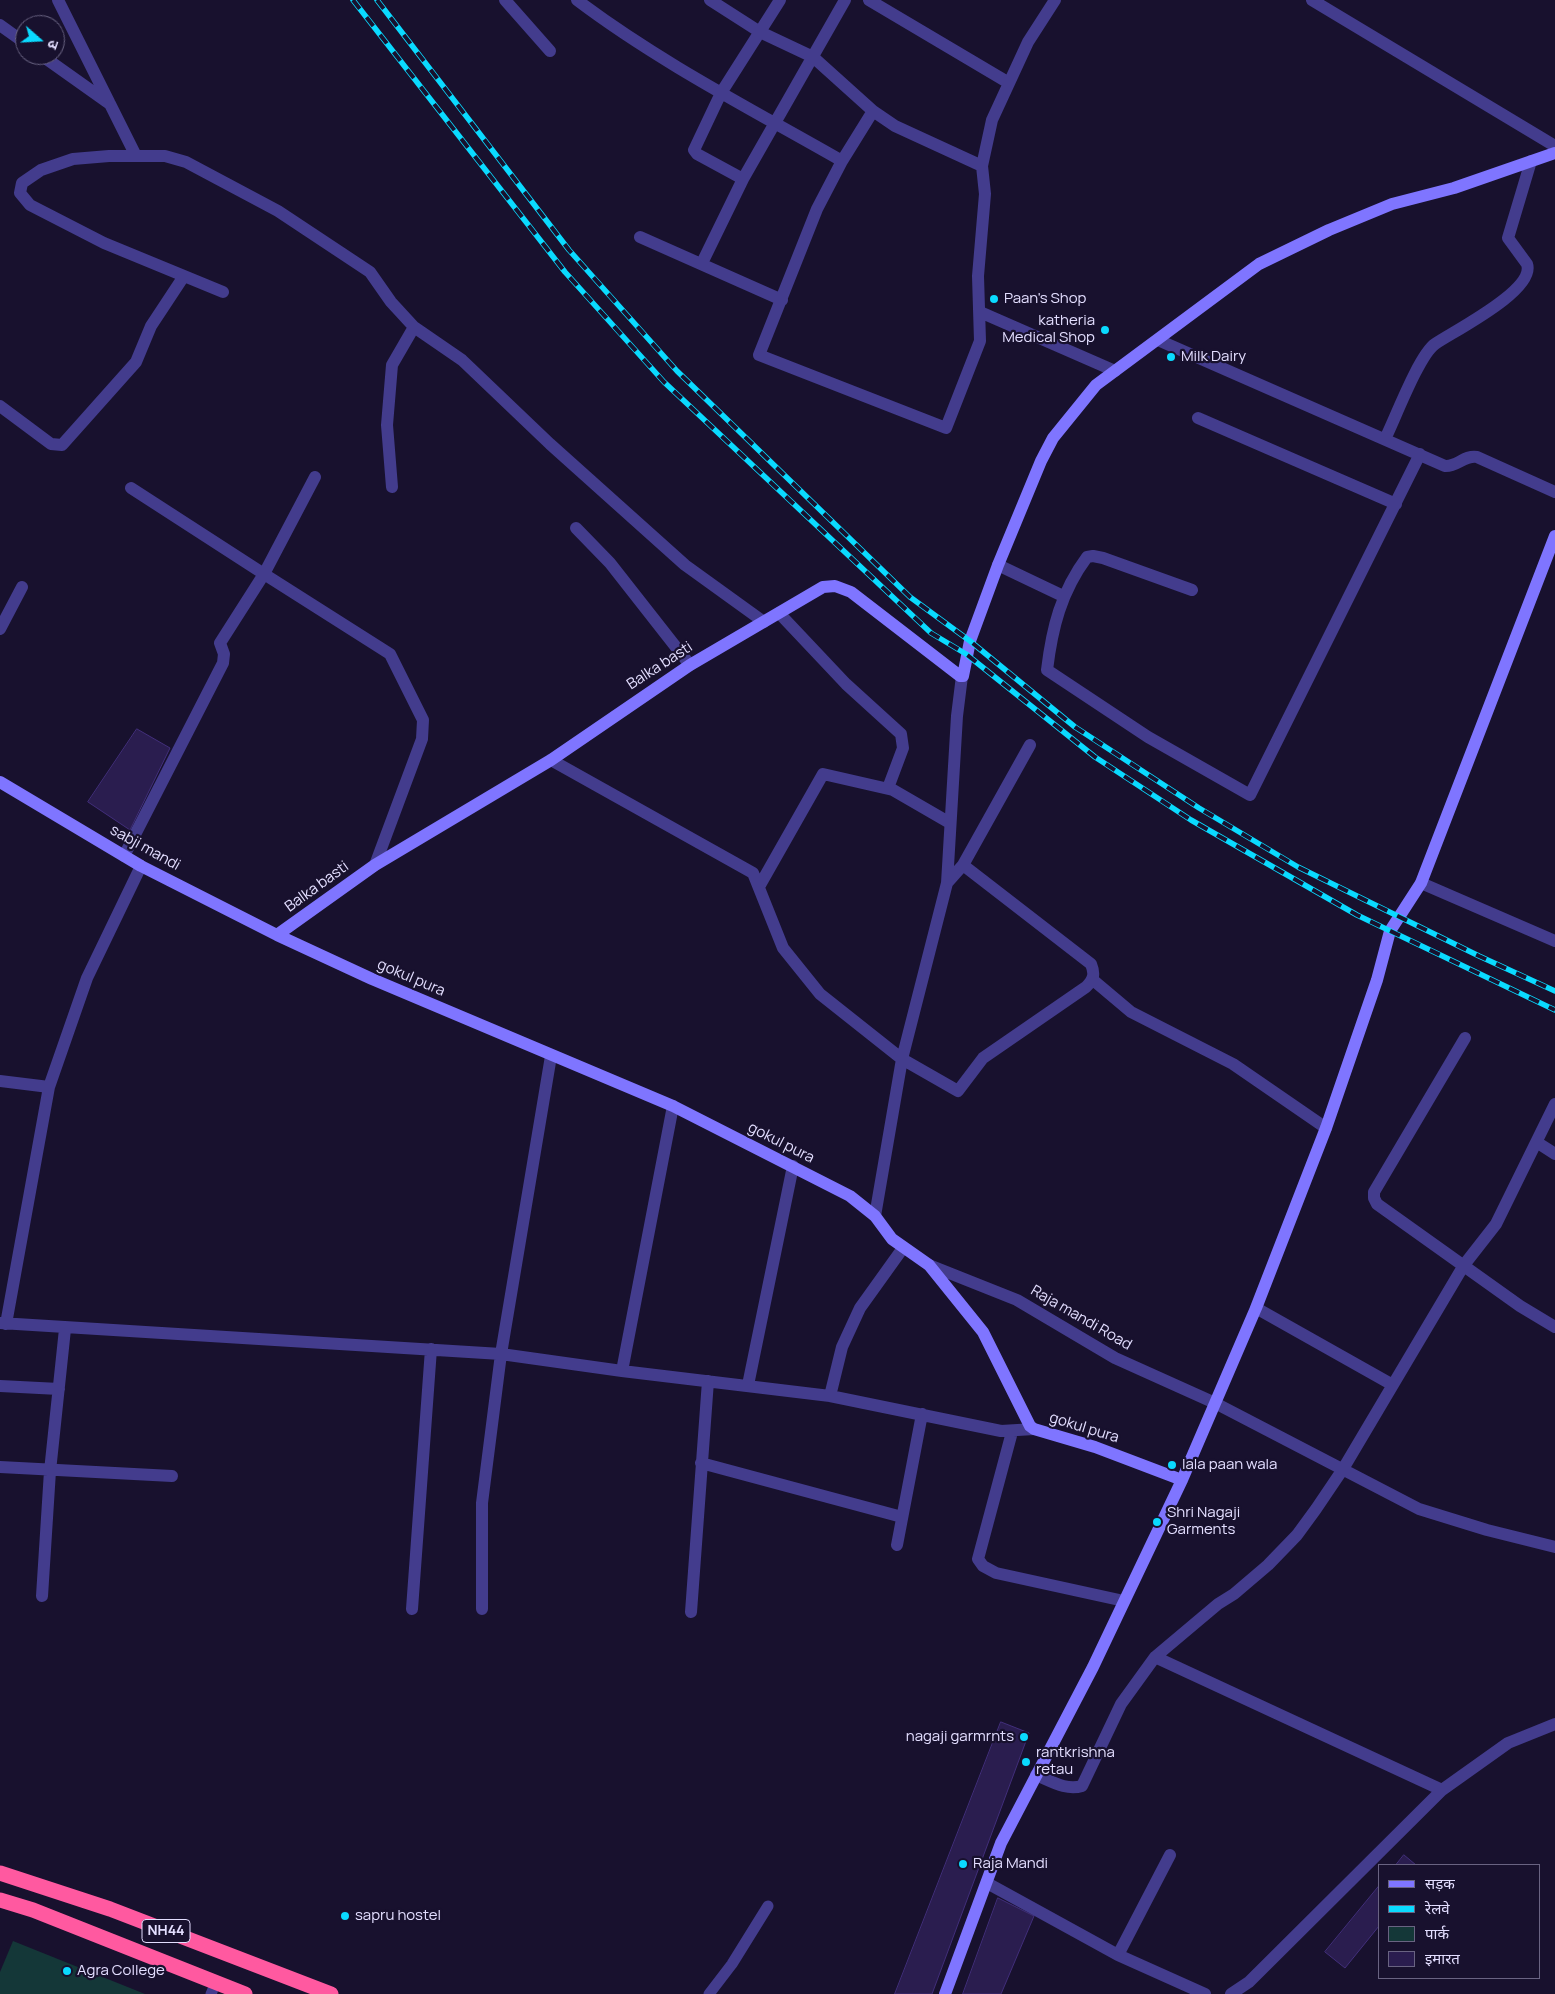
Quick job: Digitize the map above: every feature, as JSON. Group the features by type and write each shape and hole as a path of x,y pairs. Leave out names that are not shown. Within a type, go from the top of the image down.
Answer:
{"highway":[{"name":"NH44","path":"0,1872 110,1909 330,1994"},
{"name":"NH44","path":"0,1900 34,1910 213,1988 245,1994"}],"street":[{"path":"58,0 136,156"},
{"path":"505,0 550,51"},
{"path":"577,0 600,17 721,93 842,161"},
{"path":"710,0 760,32 813,57 873,112 895,126 982,166"},
{"path":"743,179 694,151 721,93 780,0"},
{"path":"702,263 743,179 845,0"},
{"path":"868,0 1010,83"},
{"path":"873,112 842,161 817,209 759,354 943,427 948,426 980,341 978,276 985,194 982,166 992,120 1028,42 1055,0"},
{"path":"1312,0 1555,146"},
{"path":"0,25 15,36"},
{"path":"55,65 110,104"},
{"path":"875,1216 902,1059 947,883 962,676 970,642 998,565 1034,477 1053,438 1096,385 1260,264 1329,230 1392,204 1454,188 1555,153"},
{"path":"223,292 104,243 60,222 30,204 20,193 22,183 28,177 59,162 100,157 165,156 186,162 278,211 370,272 391,302 414,327 462,360 550,444 685,565 764,622"},
{"path":"1385,439 1431,347 1493,308 1526,279 1529,269 1527,264 1508,238 1531,161"},
{"path":"640,238 702,263 782,300"},
{"path":"0,406 51,444 62,445 136,362 152,326 184,276"},
{"path":"980,312 1115,371"},
{"path":"392,487 387,426 392,365 414,327"},
{"path":"1158,340 1448,466 1468,457 1477,457 1555,492"},
{"path":"1198,418 1396,504"},
{"path":"1192,590 1093,556 1084,562 1063,596 1052,631 1047,670 1148,737 1250,795 1420,454"},
{"path":"124,856 223,663 224,654 220,643 264,574 315,477"},
{"path":"131,488 390,654 423,720 422,739 375,865"},
{"path":"576,528 610,563 690,665"},
{"path":"945,1994 1001,1843 1124,1601 1182,1480 1256,1308 1326,1128 1377,980 1390,931 1421,883 1555,536"},
{"path":"998,565 1063,596"},
{"name":"Balka basti","path":"278,935 375,865 551,760 690,665 824,587 830,585 843,588 962,676"},
{"path":"0,629 22,587"},
{"path":"779,613 846,684 901,734 903,740 902,748 888,788"},
{"path":"947,883 963,865 1030,745"},
{"path":"551,760 749,870 760,885 784,948 793,962 820,994 902,1059 958,1091 983,1058 1093,980 1094,972 1091,964 963,865"},
{"path":"760,885 823,774 888,788 950,823"},
{"name":"sabji mandi","path":"0,782 141,866 278,935"},
{"path":"141,866 87,978 48,1087 3,1323 65,1329 501,1354 622,1371 830,1396 1012,1432 1034,1429"},
{"path":"1421,883 1555,942"},
{"name":"gokul pura","path":"278,935 372,979 673,1106 850,1196 875,1216 884,1230 903,1248 929,1265 983,1332 1030,1426 1034,1429 1095,1447 1182,1480"},
{"path":"1093,980 1131,1012 1233,1064 1326,1128"},
{"path":"1465,1038 1374,1192 1374,1198 1377,1204 1520,1306 1555,1327"},
{"path":"482,1608 482,1503 501,1354 551,1056"},
{"path":"0,1080 48,1087"},
{"path":"1036,1775 1066,1788 1074,1789 1082,1786 1121,1704 1155,1657 1268,1565 1297,1535 1343,1469 1391,1384 1464,1265 1496,1224 1538,1143 1555,1104"},
{"path":"622,1371 673,1106"},
{"path":"1538,1143 1555,1154"},
{"path":"748,1385 793,1166"},
{"path":"830,1396 842,1347 860,1308 903,1248"},
{"name":"Raja mandi Road","path":"929,1265 1017,1300 1115,1358 1215,1402 1419,1509 1487,1530 1555,1547"},
{"path":"1256,1308 1391,1384"},
{"path":"42,1596 50,1470 65,1329"},
{"path":"412,1609 431,1349"},
{"path":"691,1612 708,1381"},
{"path":"0,1386 59,1390"},
{"path":"897,1546 922,1414"},
{"path":"1012,1432 978,1559 983,1566 996,1573 1124,1601"},
{"path":"701,1464 902,1517"},
{"path":"0,1467 172,1476"},
{"path":"1155,1657 1442,1790"},
{"path":"1232,1994 1249,1982 1442,1790 1508,1743 1555,1724"},
{"path":"1118,1955 1170,1855"},
{"path":"987,1883 1118,1955 1205,1994"}],"lane":[{"path":"709,1994 732,1964 768,1906"}],"green space":[{"path":"13,1941 145,1994 0,1994 0,1972"}],"building":[{"path":"137,729 170,748 130,830 88,802"},
{"name":"Raja Mandi","path":"1001,1722 1029,1733 932,1994 895,1994"},
{"path":"1404,1855 1415,1864 1397,1864"},
{"path":"1378,1887 1378,1927 1345,1968 1325,1952"},
{"name":"Raja Mandi","path":"998,1898 1034,1916 1001,1994 963,1994"}],"railway":[{"path":"353,0 565,272 664,382 931,633 966,654 1095,757 1191,820 1357,915 1555,1010"},
{"path":"377,0 569,250 677,371 910,597 970,641 1075,727 1199,808 1298,867 1479,956 1555,991"}],"place":[{"name":"Paan's Shop","path":"994,299"},
{"name":"katheria Medical Shop","path":"1105,330"},
{"name":"Milk Dairy","path":"1171,357"},
{"name":"lala paan wala","path":"1172,1465"},
{"name":"Shri Nagaji Garments","path":"1157,1522"},
{"name":"nagaji garmrnts","path":"1024,1737"},
{"name":"rantkrishna retau","path":"1026,1762"},
{"name":"Raja Mandi","path":"963,1864"},
{"name":"sapru hostel","path":"345,1916"},
{"name":"Agra College","path":"67,1971"}]}
